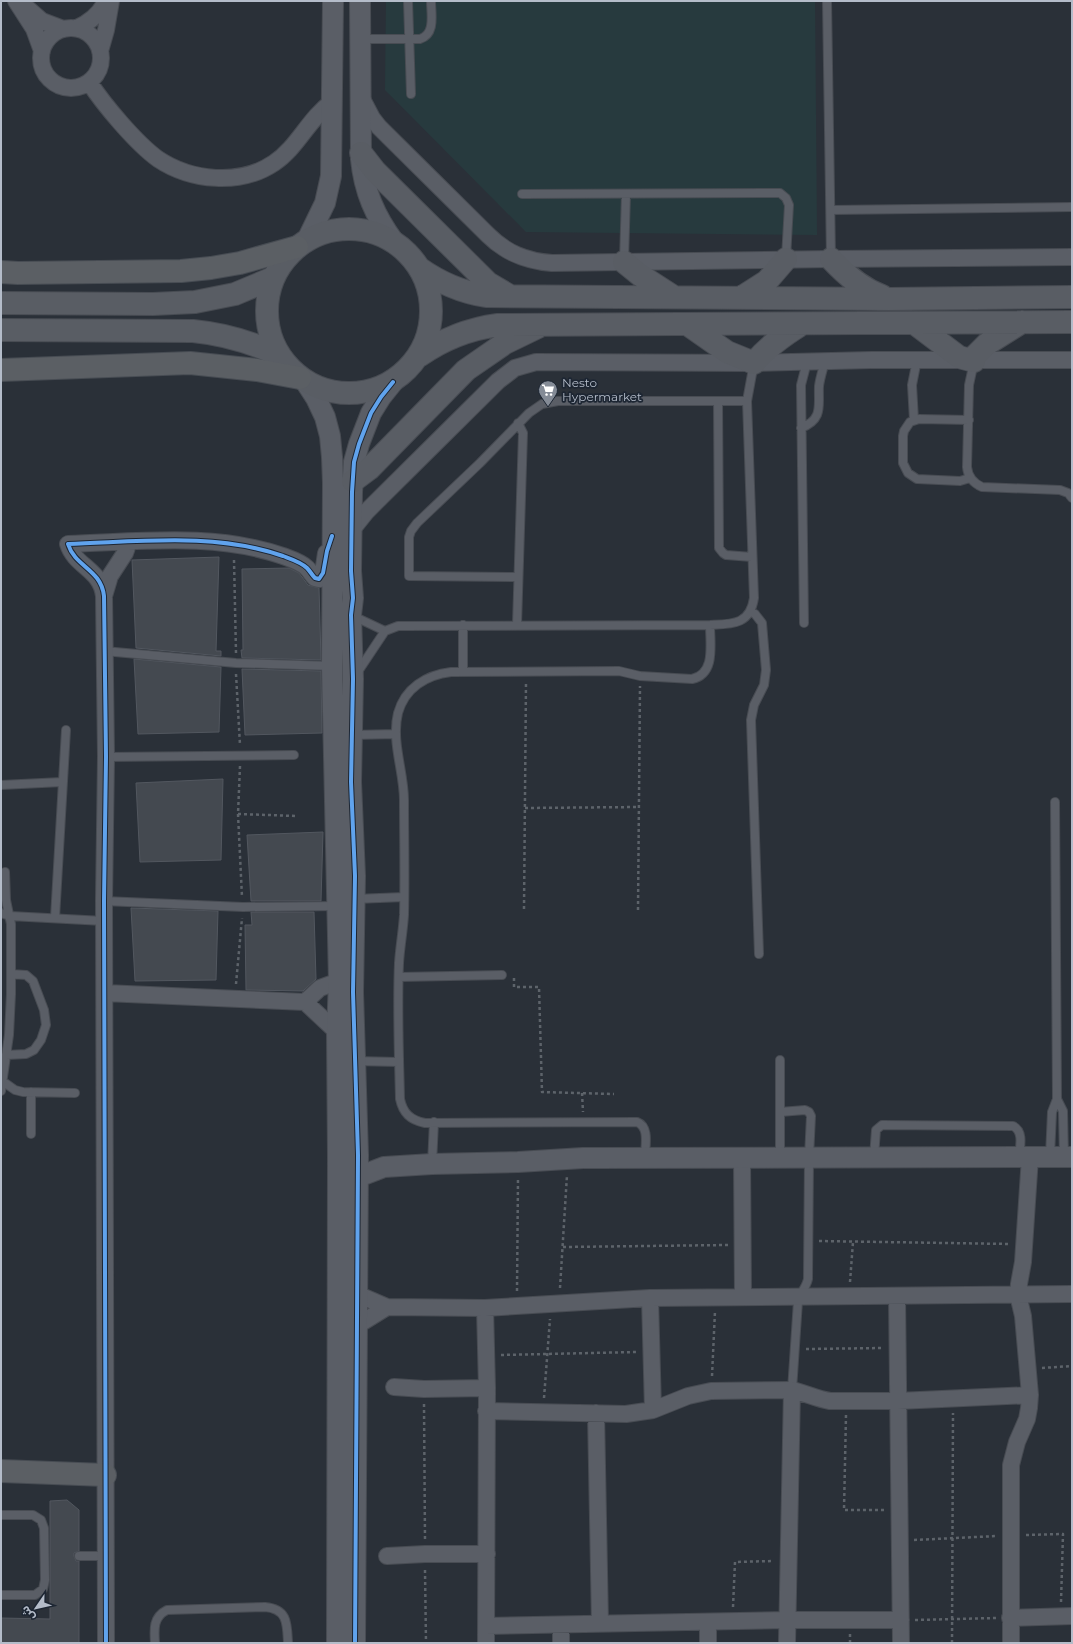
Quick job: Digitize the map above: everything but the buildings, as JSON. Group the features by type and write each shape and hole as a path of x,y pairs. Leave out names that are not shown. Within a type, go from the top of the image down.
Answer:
{"highway":[{"path":"1,272 181,271 240,263 302,244"},
{"path":"1,370 190,363 257,370 303,379"},
{"path":"1,1471 106,1475"}],"main road":[{"path":"361,153 375,170 488,283 510,296"},
{"path":"420,268 427,285 431,303 431,322 427,340 419,356 407,371 393,382 376,390 358,394 334,392 322,389 303,379 289,367 279,355 271,337 267,318 268,298 273,278 283,262 302,244 323,233 341,229 360,229 378,234 394,242 408,254 420,268 440,282 462,291 486,296 889,298 1072,297"},
{"path":"742,297 766,281 786,259"},
{"path":"831,259 843,272 857,283 872,292 889,298"},
{"path":"624,262 651,283 674,297"},
{"path":"1,303 153,304 196,302 235,294 273,278"},
{"path":"914,323 959,357 974,361 973,358 987,344 1022,322"},
{"path":"419,356 443,341 470,330 498,325 1072,322"},
{"path":"353,480 370,469 466,370 491,351 544,324"},
{"path":"686,324 727,352 754,362 764,351 782,336 802,324"},
{"path":"1,330 211,333 246,341 279,355"}],"street":[{"path":"16,1 34,29 42,51 42,65 44,73 50,80 57,85 74,88 89,82 95,76 101,60 100,51 92,36 42,21 19,1"},
{"path":"42,51 46,40 52,34 70,29 92,19 99,13 106,1"},
{"path":"100,51 107,25 111,1"},
{"path":"302,244 320,216 329,190 332,162 333,1"},
{"path":"360,1 360,97 363,175 370,203 377,217 394,242"},
{"path":"89,82 105,104 139,142 154,155 170,165 182,170 194,174 220,178 243,176 274,163 291,147 318,114 332,102"},
{"path":"360,97 368,113 379,127 488,235 505,250 526,259 539,262 1072,258"},
{"path":"351,532 367,511 498,381 511,371 525,364 546,361 807,362 1072,360"},
{"path":"303,379 316,398 325,416 330,436 333,483 332,666 345,902 353,992 346,1032 338,1165 336,1643"},
{"path":"355,1643 358,1155 354,1061 346,1032 339,981 345,902 353,679 351,532 354,462 359,444 371,412 381,396 393,382"},
{"path":"106,1643 104,901 106,757 104,596 103,588 99,580 75,557 68,544 191,541 234,544 270,552 297,562 307,567 315,578 319,579 323,573 327,551 332,536"},
{"path":"104,596 110,576 125,553 129,542"},
{"path":"305,1002 320,988 339,981"},
{"path":"105,993 305,1002 346,1032"},
{"path":"358,1155 384,1167"},
{"path":"742,1157 744,1297"},
{"path":"358,1177 384,1167 584,1158 1047,1157 1024,1244 1018,1295 1023,1316 1030,1395 1027,1420 1017,1442 1011,1465 1011,1643"},
{"path":"357,1294 388,1307 485,1308 555,1302 650,1298 1072,1294"},
{"path":"897,1296 901,1643"},
{"path":"650,1298 653,1410"},
{"path":"358,1325 388,1307"},
{"path":"485,1308 487,1356 486,1643"},
{"path":"394,1387 424,1389 487,1388"},
{"path":"486,1411 626,1414 653,1410 688,1396 711,1391 792,1390 821,1400 847,1401 898,1401 1030,1395"},
{"path":"787,1643 792,1390"},
{"path":"596,1413 600,1624"},
{"path":"387,1556 425,1554 487,1554"},
{"path":"1010,1618 1072,1616"},
{"path":"486,1626 788,1620 901,1620"},
{"path":"708,1622 708,1643"},
{"path":"561,1625 561,1643"}],"lane":[{"path":"408,1 411,94"},
{"path":"360,39 424,38 430,31 431,1"},
{"path":"827,1 831,259"},
{"path":"522,194 780,193 786,198 789,205 786,259"},
{"path":"624,262 626,194"},
{"path":"831,210 1072,208"},
{"path":"914,420 912,385 917,360"},
{"path":"801,428 812,422 819,411 820,385 825,361"},
{"path":"974,361 969,385 967,467 970,478 982,487 1060,490 1068,493 1072,498"},
{"path":"353,679 385,631 398,626 710,625 736,623 741,620 750,611 754,598 747,401 754,362"},
{"path":"804,623 801,385 807,362"},
{"path":"518,577 409,576 409,537 411,531 417,523 535,408 542,404 558,401 747,401"},
{"path":"718,401 719,548 726,554 752,557"},
{"path":"969,420 914,420 906,426 903,436 903,463 908,473 917,479 960,481 970,478"},
{"path":"517,625 523,432 518,423"},
{"path":"750,611 755,614 762,623 766,670 764,685 754,705 751,720 759,954"},
{"path":"351,615 385,631"},
{"path":"463,625 463,672"},
{"path":"645,1157 646,1130 640,1123 634,1121 417,1122 410,1118 401,1107 399,977 404,897 404,790 396,734 397,718 401,704 413,687 430,676 440,673 619,671 640,676 692,679 699,678 708,668 710,625"},
{"path":"104,652 236,663 332,666"},
{"path":"55,918 66,730"},
{"path":"351,735 396,734"},
{"path":"106,757 294,755"},
{"path":"1,784 62,782"},
{"path":"1047,1157 1063,1111 1058,1099 1055,802"},
{"path":"1,1091 10,1014 11,974 10,916 6,900 5,872"},
{"path":"104,901 243,906 345,902 404,897"},
{"path":"1,912 10,916 104,921"},
{"path":"6,1055 26,1054 34,1050 42,1040 46,1025 44,1010 33,981 26,975 11,974"},
{"path":"399,977 502,975"},
{"path":"780,1060 780,1157"},
{"path":"354,1061 400,1062"},
{"path":"2,1081 15,1090 75,1093"},
{"path":"31,1092 31,1134"},
{"path":"1047,1157 1052,1112 1058,1099"},
{"path":"780,1112 805,1110 811,1114 807,1284 799,1297 792,1390"},
{"path":"432,1164 434,1122"},
{"path":"874,1157 876,1130 882,1125 1013,1126 1018,1130 1020,1135 1047,1157"},
{"path":"1,1515 33,1515 41,1520 44,1528 47,1556 45,1584 39,1593 30,1595 1,1595"},
{"path":"79,1556 106,1556"},
{"path":"155,1643 156,1621 158,1616 167,1610 265,1607 278,1610 282,1614 287,1626 288,1643"}],"path":[{"path":"234,544 236,663 240,755 238,814 243,906 235,999"},
{"path":"524,909 526,672"},
{"path":"638,910 640,676"},
{"path":"525,808 639,806"},
{"path":"238,814 297,816"},
{"path":"502,975 514,974 514,987 539,987 542,1092 614,1094"},
{"path":"582,1093 583,1122"},
{"path":"517,1306 518,1162"},
{"path":"543,1412 546,1354 551,1315 560,1291 567,1170"},
{"path":"808,1241 1024,1244"},
{"path":"849,1296 853,1242"},
{"path":"563,1247 743,1245"},
{"path":"711,1391 716,1297"},
{"path":"795,1349 898,1348"},
{"path":"487,1356 651,1351"},
{"path":"1027,1369 1072,1366"},
{"path":"424,1389 426,1643"},
{"path":"952,1643 953,1399"},
{"path":"847,1401 844,1510 899,1510"},
{"path":"733,1621 735,1562 788,1561"},
{"path":"901,1620 1010,1618"}],"green space":[{"path":"386,1 815,1 817,235 526,232 385,90"}],"cycle path":[{"path":"355,1643 358,1155 353,992 355,876 351,782 353,679 351,615 353,598 351,571 352,492 354,462 359,444 371,413 393,382"},
{"path":"106,1643 104,901 106,757 104,596 102,587 98,580 76,558 71,552 68,544 176,540 230,544 257,549 299,562 305,566 315,578 319,579 323,573 327,551 332,536"}],"place":[{"name":"Nesto Hypermarket","path":"548,407"}]}
